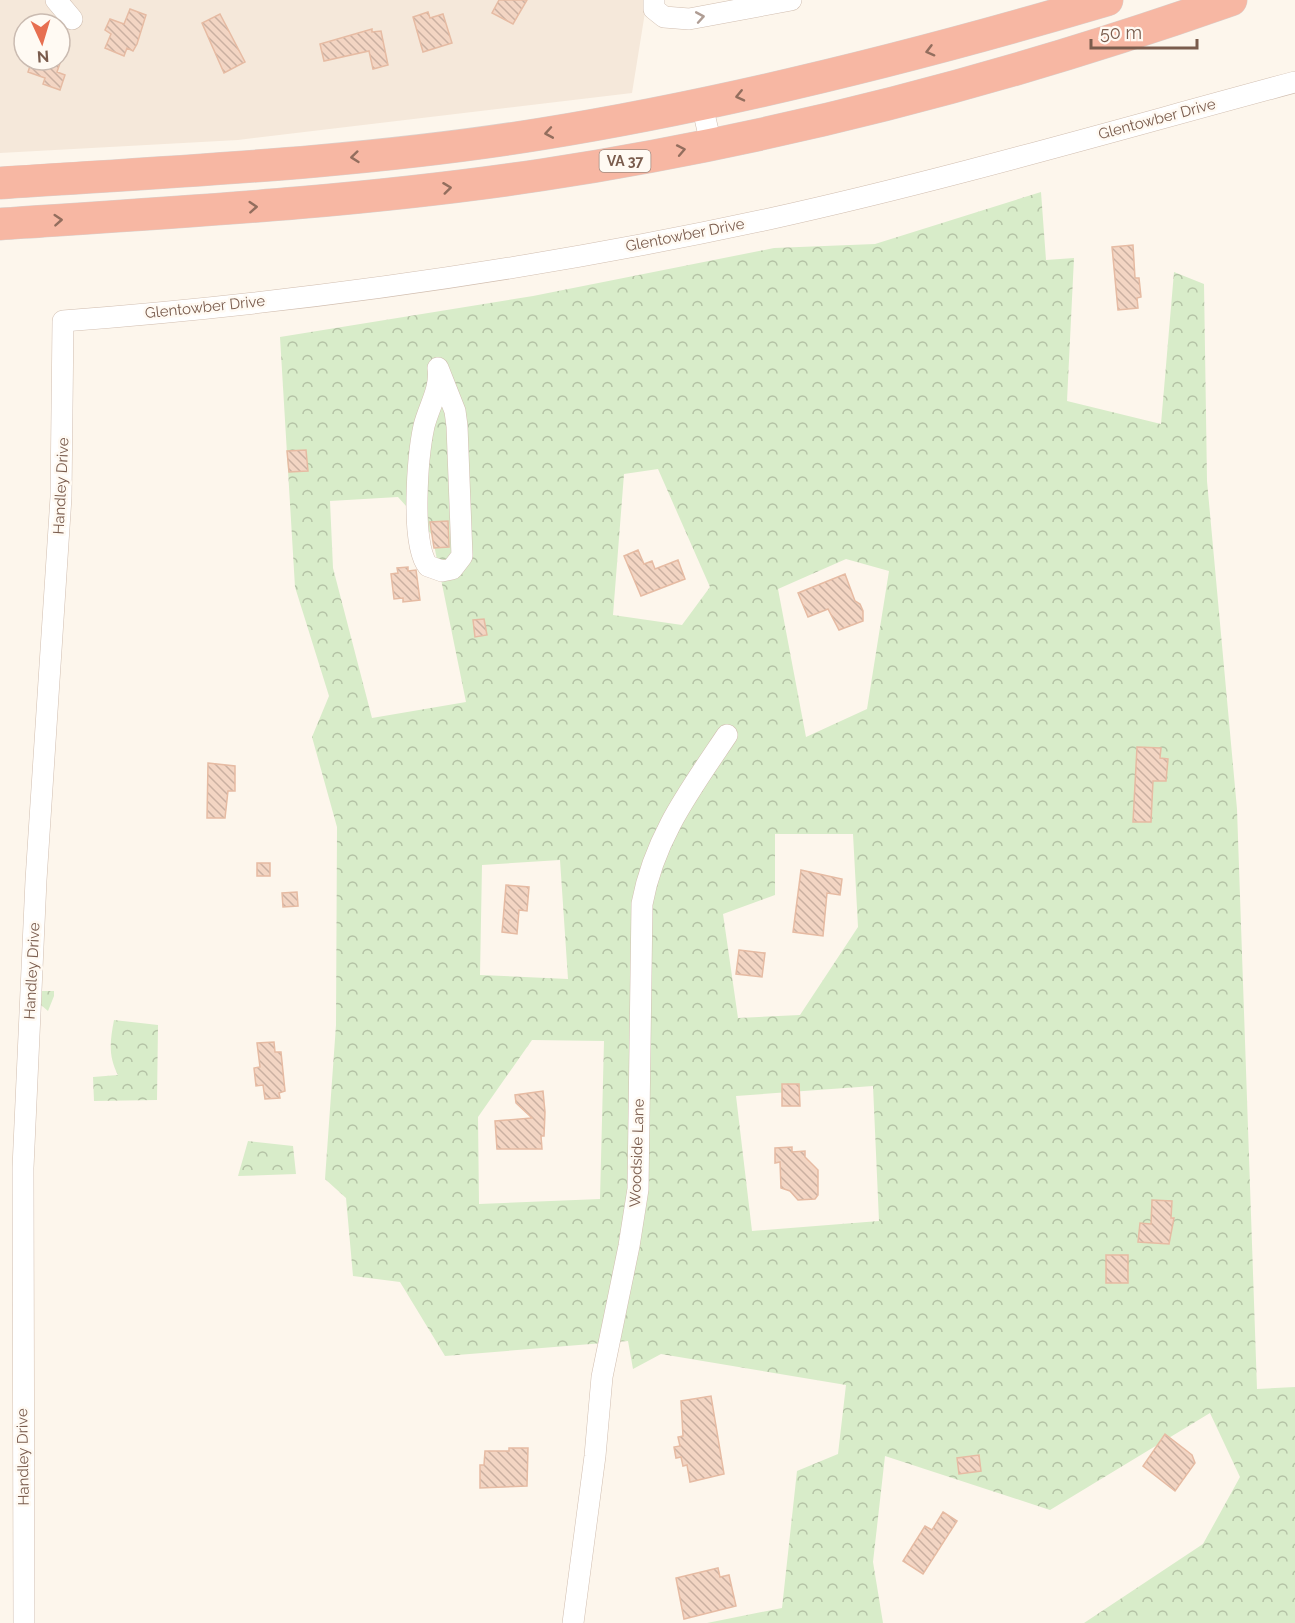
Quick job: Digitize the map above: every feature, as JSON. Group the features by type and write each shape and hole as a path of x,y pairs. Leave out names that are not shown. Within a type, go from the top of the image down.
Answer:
{"highway":[{"path":"974,39 1089,0"},
{"path":"0,183 325,160 538,135 702,105 974,39 1107,0"},
{"name":"VA 37","path":"0,224 278,205 402,193 540,175 711,144 905,101 1001,75 1231,0"}],"street":[{"path":"56,0 66,12"},
{"path":"654,0 654,9 664,17 689,19 791,0"},
{"name":"Glentowber Drive","path":"63,321 237,304 354,289 655,241 767,219 898,189 1295,82"},
{"path":"702,105 711,144"},
{"name":"Handley Drive","path":"24,1623 23,1168 36,880 61,497 63,321"},
{"path":"438,368 455,411 457,426 462,556 452,569 442,571 428,566 420,551 417,476 423,432 439,376 438,368"},
{"name":"Woodside Lane","path":"573,1623 596,1456 602,1377 629,1246 638,1189 642,904 654,853 666,829 727,735"}],"shaded area":[{"path":"0,0 647,0 632,93 238,140 0,153"}],"green space":[{"path":"1041,192 1046,260 1074,258 1067,401 1161,424 1174,272 1204,284 1207,481 1237,809 1257,1389 1295,1387 1295,1623 1084,1623 1203,1544 1240,1477 1210,1413 1050,1510 885,1456 873,1562 883,1623 707,1623 782,1608 797,1471 838,1454 846,1385 661,1354 633,1369 628,1341 445,1356 400,1282 353,1276 346,1198 325,1179 336,1025 337,827 312,737 329,696 295,587 280,337 533,296 774,248 875,244","holes":["658,469 710,587 682,625 613,615 624,474","398,497 432,535 466,702 372,718 333,568 330,501","846,559 889,571 867,709 806,737 778,589","775,834 853,834 858,927 800,1015 738,1018 723,914 775,895","560,860 568,979 480,975 482,865","532,1040 604,1041 600,1199 479,1204 478,1117","873,1086 879,1221 752,1231 736,1096"]},
{"path":"42,991 54,991 48,1011 41,1005"},
{"path":"114,1020 158,1025 157,1100 94,1101 93,1077 118,1075 111,1048"},
{"path":"248,1141 293,1146 296,1174 238,1176"}],"building":[{"path":"499,0 527,0 513,24 492,13"},
{"path":"130,9 146,15 137,44 133,51 127,48 124,56 105,48 111,34 105,30 110,19 124,24"},
{"path":"428,12 430,18 443,14 452,43 423,52 413,17"},
{"path":"220,14 245,62 224,73 202,23"},
{"path":"372,29 372,32 381,31 388,65 373,69 369,51 324,61 320,44"},
{"path":"28,72 57,72 65,75 60,90 43,84 45,78"},
{"path":"1133,245 1135,278 1139,278 1141,297 1137,298 1138,308 1118,310 1112,247"},
{"path":"306,450 308,471 289,472 287,451"},
{"path":"448,521 449,547 434,548 430,522"},
{"path":"638,550 644,564 652,561 655,569 678,560 685,579 641,596 624,556"},
{"path":"408,567 408,571 416,570 420,600 403,602 403,598 394,599 391,574 398,573 397,568"},
{"path":"845,574 855,601 860,604 863,611 863,621 839,630 828,609 808,617 798,593"},
{"path":"484,619 487,635 475,637 473,620"},
{"path":"1137,747 1161,748 1160,758 1168,759 1166,781 1153,781 1151,822 1133,822"},
{"path":"208,763 235,766 235,791 228,791 225,818 207,818"},
{"path":"257,863 270,863 270,876 257,876"},
{"path":"801,870 842,879 840,895 827,893 823,936 793,932"},
{"path":"506,885 529,887 527,911 519,910 517,934 502,932"},
{"path":"297,892 298,906 283,907 282,893"},
{"path":"739,950 765,953 762,977 736,974"},
{"path":"274,1042 275,1052 281,1052 285,1091 279,1093 280,1098 265,1099 263,1085 256,1086 254,1068 260,1067 257,1043"},
{"path":"782,1084 799,1084 800,1106 782,1106"},
{"path":"543,1091 545,1112 544,1136 541,1136 542,1149 497,1149 495,1121 532,1118 516,1103 515,1095"},
{"path":"792,1147 792,1152 805,1151 805,1157 818,1170 818,1195 815,1199 798,1200 790,1191 781,1188 780,1162 775,1163 775,1148"},
{"path":"1152,1200 1172,1201 1171,1218 1174,1218 1169,1244 1138,1242 1140,1223 1151,1224"},
{"path":"1106,1255 1128,1255 1128,1283 1106,1283"},
{"path":"711,1396 724,1474 690,1482 687,1465 683,1466 681,1457 676,1458 674,1447 680,1446 678,1437 683,1436 681,1401"},
{"path":"1165,1434 1192,1455 1195,1463 1175,1491 1143,1466"},
{"path":"509,1448 528,1448 527,1486 480,1488 480,1465 484,1465 485,1451 509,1451"},
{"path":"979,1455 981,1471 959,1474 957,1458"},
{"path":"943,1512 957,1521 923,1574 903,1561 925,1526 932,1530"},
{"path":"718,1568 720,1577 729,1575 736,1606 684,1619 676,1578"}]}
